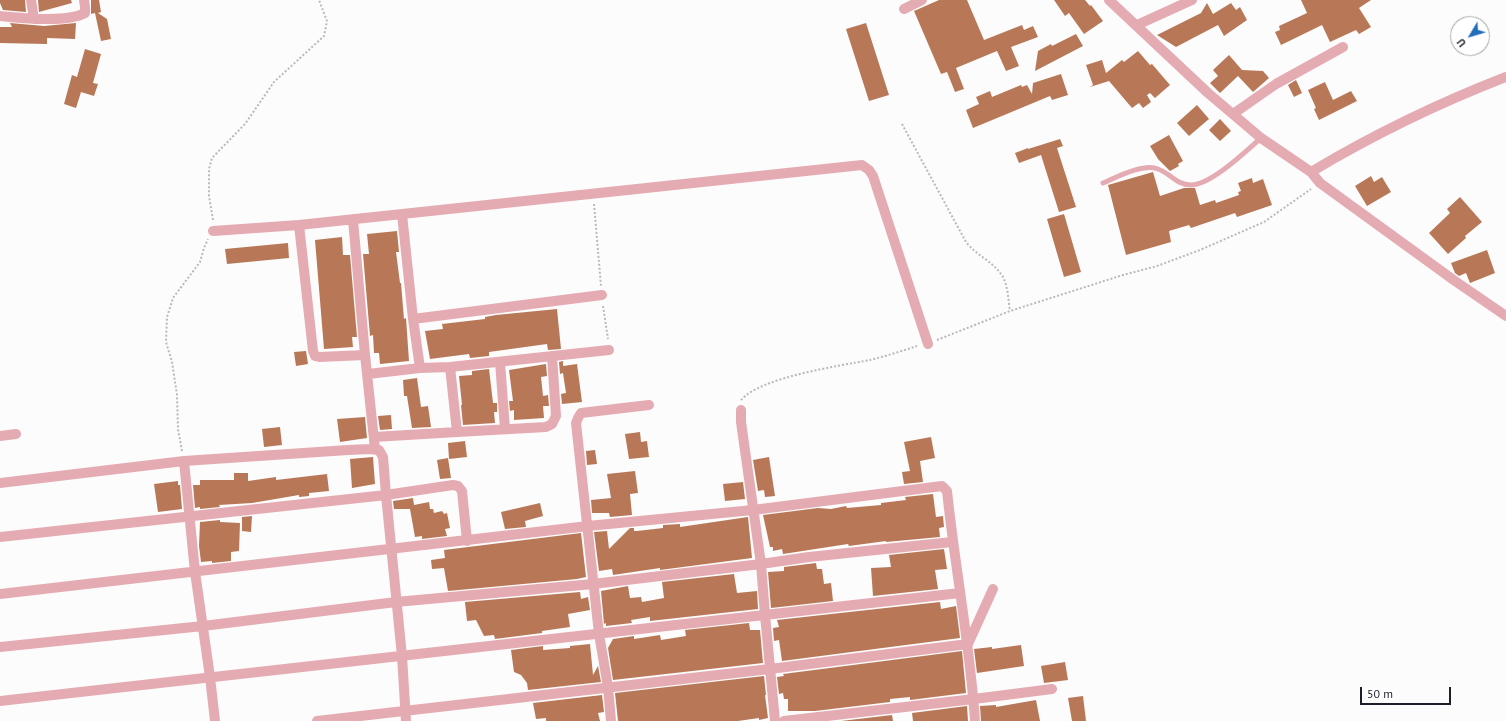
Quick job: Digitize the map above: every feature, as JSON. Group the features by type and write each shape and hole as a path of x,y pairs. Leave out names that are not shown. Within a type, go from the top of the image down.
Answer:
{"street":[{"path":"31,0 34,19"},
{"path":"0,16 34,19 72,18 85,13 84,0"},
{"path":"904,9 922,0"},
{"path":"1108,0 1137,25 1167,55 1261,138 1311,172 1320,183 1455,282 1506,316"},
{"path":"1137,25 1192,0"},
{"path":"1233,114 1276,84 1343,47"},
{"path":"1311,172 1347,151 1416,116 1466,92 1506,77"},
{"path":"213,231 353,220 862,165 869,170 873,176 928,344"},
{"path":"402,214 413,320 420,368"},
{"path":"353,220 375,449"},
{"path":"300,225 313,351 315,356 365,355"},
{"path":"413,320 602,295"},
{"path":"368,374 609,350"},
{"path":"374,437 546,427 554,422 556,416 552,356"},
{"path":"500,362 505,429"},
{"path":"450,367 457,432"},
{"path":"611,721 608,687 599,634 593,584 576,423 581,413 650,405"},
{"path":"741,405 740,418 761,564 775,721"},
{"path":"0,436 16,434"},
{"path":"0,483 184,462 375,449 379,450 383,457 402,656 406,721"},
{"path":"184,462 195,572 215,721"},
{"path":"0,537 386,495 453,485 458,486 462,491 467,541"},
{"path":"0,594 391,550 588,526 753,510 942,486 948,490 952,542 968,644 975,721"},
{"path":"0,647 203,626 396,602 593,584 816,556 952,542"},
{"path":"968,644 993,589"},
{"path":"0,701 960,593"},
{"path":"317,721 770,669 968,644"},
{"path":"784,721 1052,689"}],"lane":[{"path":"1103,183 1137,170 1150,167 1159,169 1179,182 1191,185 1201,182 1228,166 1261,138"}],"path":[{"path":"184,462 178,429 177,395 172,362 166,342 167,317 173,298 200,262 204,248 213,231 213,220 209,196 209,169 212,158 245,124 274,82 324,36 327,21 319,0"},
{"path":"902,124 966,242 972,250 990,263 1001,274 1006,284 1010,311"},
{"path":"741,405 747,394 780,380 801,374 871,360 928,344 1010,311 1123,275 1157,266 1200,250 1264,222 1320,183"},
{"path":"594,194 602,295 609,350"}],"building":[{"path":"0,0 25,0 26,12 3,10"},
{"path":"38,0 71,0 72,3 39,12"},
{"path":"91,0 99,0 101,12 98,13 107,19 111,39 101,41 95,13 91,14"},
{"path":"939,0 967,0 984,40 1022,25 1024,30 1033,26 1038,37 1011,47 1019,66 1006,71 997,51 956,68 964,89 955,92 947,72 941,74 914,11"},
{"path":"1054,0 1085,0 1090,6 1091,5 1103,21 1084,34 1069,13 1065,16"},
{"path":"1301,0 1371,0 1359,8 1371,27 1359,34 1356,30 1330,42 1322,25 1281,45 1275,32 1280,30 1279,26 1307,13"},
{"path":"1207,3 1213,14 1231,3 1236,10 1240,7 1247,20 1224,36 1218,25 1176,47 1157,35 1201,13"},
{"path":"10,23 44,26 76,23 75,39 47,38 47,44 0,43 0,27 12,27"},
{"path":"866,23 889,95 869,101 846,29"},
{"path":"1076,34 1083,46 1035,71 1038,51"},
{"path":"85,49 101,54 93,83 98,84 94,96 81,92 76,108 64,104 72,75 77,77"},
{"path":"1138,51 1150,65 1152,64 1170,85 1155,98 1150,93 1147,95 1151,102 1143,108 1139,103 1132,108 1109,81 1090,87 1093,85 1086,65 1102,60 1106,73 1122,60 1124,62"},
{"path":"1229,55 1242,70 1263,71 1269,78 1253,92 1238,76 1220,93 1210,83 1218,76 1213,70"},
{"path":"1061,74 1068,95 1052,100 1050,96 973,128 966,110 979,104 976,97 990,91 992,97 1021,85 1022,87 1027,85 1032,94 1033,83"},
{"path":"1296,80 1302,93 1294,97 1288,85"},
{"path":"1325,82 1333,100 1351,91 1357,101 1319,120 1314,109 1316,108 1308,90"},
{"path":"1197,105 1209,119 1189,136 1177,123"},
{"path":"1220,119 1231,131 1220,141 1209,130"},
{"path":"1169,135 1183,161 1178,164 1179,166 1170,171 1158,159 1150,146"},
{"path":"1060,139 1063,146 1057,148 1076,207 1059,212 1041,155 1019,163 1015,153"},
{"path":"1153,172 1160,196 1184,188 1195,188 1200,205 1215,200 1216,203 1239,195 1238,192 1241,191 1238,183 1252,178 1253,183 1263,179 1272,205 1237,217 1235,213 1191,228 1189,225 1169,231 1171,242 1126,255 1108,185"},
{"path":"1371,176 1374,182 1382,177 1391,192 1367,206 1355,186"},
{"path":"1460,197 1482,222 1465,236 1466,238 1448,254 1429,233 1450,213 1447,209"},
{"path":"1064,214 1081,272 1064,277 1047,219"},
{"path":"397,231 399,252 396,252 401,283 404,319 406,318 409,361 380,364 379,353 374,353 373,335 370,336 363,254 369,254 367,234"},
{"path":"342,237 343,255 350,255 357,337 352,337 353,347 324,349 315,240"},
{"path":"288,243 289,258 227,264 225,249"},
{"path":"1487,250 1495,273 1470,283 1466,273 1459,276 1455,273 1451,263"},
{"path":"557,309 561,349 548,350 547,344 489,352 489,356 470,358 469,354 430,359 425,331 443,329 442,324 485,319 485,317 496,315"},
{"path":"306,351 308,364 296,366 294,352"},
{"path":"563,361 563,366 577,364 582,402 562,404 561,394 566,393 563,373 560,374 559,362"},
{"path":"546,364 547,376 541,377 543,396 548,395 549,406 543,406 544,418 514,420 514,410 510,411 509,401 513,401 509,370"},
{"path":"489,369 493,403 497,403 497,412 494,412 495,423 463,425 459,376 472,375 472,371"},
{"path":"417,378 421,407 428,406 431,427 412,428 407,396 404,396 403,380"},
{"path":"391,415 392,429 380,430 378,416"},
{"path":"365,417 367,438 340,442 337,419"},
{"path":"280,427 282,445 264,447 262,429"},
{"path":"640,432 641,442 647,441 649,457 629,459 625,434"},
{"path":"931,437 935,458 920,461 923,482 904,484 902,472 910,471 904,442"},
{"path":"465,441 467,457 449,459 448,443"},
{"path":"595,450 597,464 587,465 586,451"},
{"path":"373,457 375,484 352,488 350,459"},
{"path":"769,457 775,496 765,497 764,490 758,491 753,460"},
{"path":"448,458 451,478 440,479 437,460"},
{"path":"635,471 638,493 630,494 632,515 610,517 609,513 592,513 591,500 611,498 607,474"},
{"path":"234,473 248,473 248,481 276,477 276,480 327,474 329,491 309,493 309,496 299,497 299,495 252,503 219,505 220,507 195,508 193,485 200,485 200,480 234,480"},
{"path":"178,481 178,485 180,485 182,509 158,512 154,484"},
{"path":"743,482 745,499 725,501 723,484"},
{"path":"933,494 936,517 943,516 944,527 939,528 940,537 886,541 849,546 848,544 783,554 782,549 773,551 773,547 770,547 763,515 818,508 831,509 846,506 847,508 881,505 881,503 906,500 905,497"},
{"path":"413,498 414,505 429,502 430,509 433,509 434,513 442,511 444,514 447,513 450,528 445,529 447,536 422,539 422,536 415,537 410,509 394,509 393,501"},
{"path":"540,503 543,516 525,521 526,527 505,529 501,512"},
{"path":"252,516 251,532 242,531 242,517"},
{"path":"748,517 752,558 660,570 660,568 613,575 612,569 599,571 594,532 607,531 609,549 630,528 634,528 634,531 637,531 663,528 663,525 680,524 680,527"},
{"path":"220,520 220,522 240,523 239,551 231,552 231,561 212,563 212,561 201,562 199,546 200,522"},
{"path":"581,533 586,577 448,591 444,568 432,569 431,560 445,558 444,550"},
{"path":"944,549 947,569 935,570 938,589 873,596 871,568 891,567 889,555"},
{"path":"816,563 817,569 822,569 824,584 831,583 833,601 771,608 768,572 784,571 784,567"},
{"path":"734,574 737,593 757,591 758,609 650,621 650,617 631,620 632,623 606,626 606,623 604,624 601,591 628,586 630,598 641,597 642,602 664,598 662,582"},
{"path":"580,592 581,599 588,597 590,610 568,614 570,627 542,631 542,633 495,639 494,635 484,636 476,620 467,621 465,602"},
{"path":"940,602 941,609 956,606 960,638 782,661 779,640 774,641 773,628 779,627 777,620"},
{"path":"749,623 750,630 760,630 763,663 613,680 608,648 613,639 634,636 634,639 660,635 661,640 686,636 685,630"},
{"path":"590,644 593,675 598,666 601,682 528,690 527,683 521,675 514,672 511,650 543,646 543,650 570,648 570,646"},
{"path":"1021,645 1024,666 977,673 974,649 992,647 992,649"},
{"path":"962,651 966,693 910,700 910,697 890,699 890,702 815,711 788,711 788,699 784,699 783,693 779,694 777,677 784,676 783,674"},
{"path":"1065,662 1068,680 1044,683 1041,666"},
{"path":"764,676 768,718 738,721 618,721 615,693"},
{"path":"602,695 604,712 598,713 600,721 546,721 546,718 536,719 533,703"},
{"path":"1083,696 1086,721 1072,721 1068,698"},
{"path":"1036,700 1040,721 981,721 980,706 996,705 996,707"},
{"path":"967,706 968,721 913,721 912,713"},
{"path":"892,715 893,721 841,721"}]}
